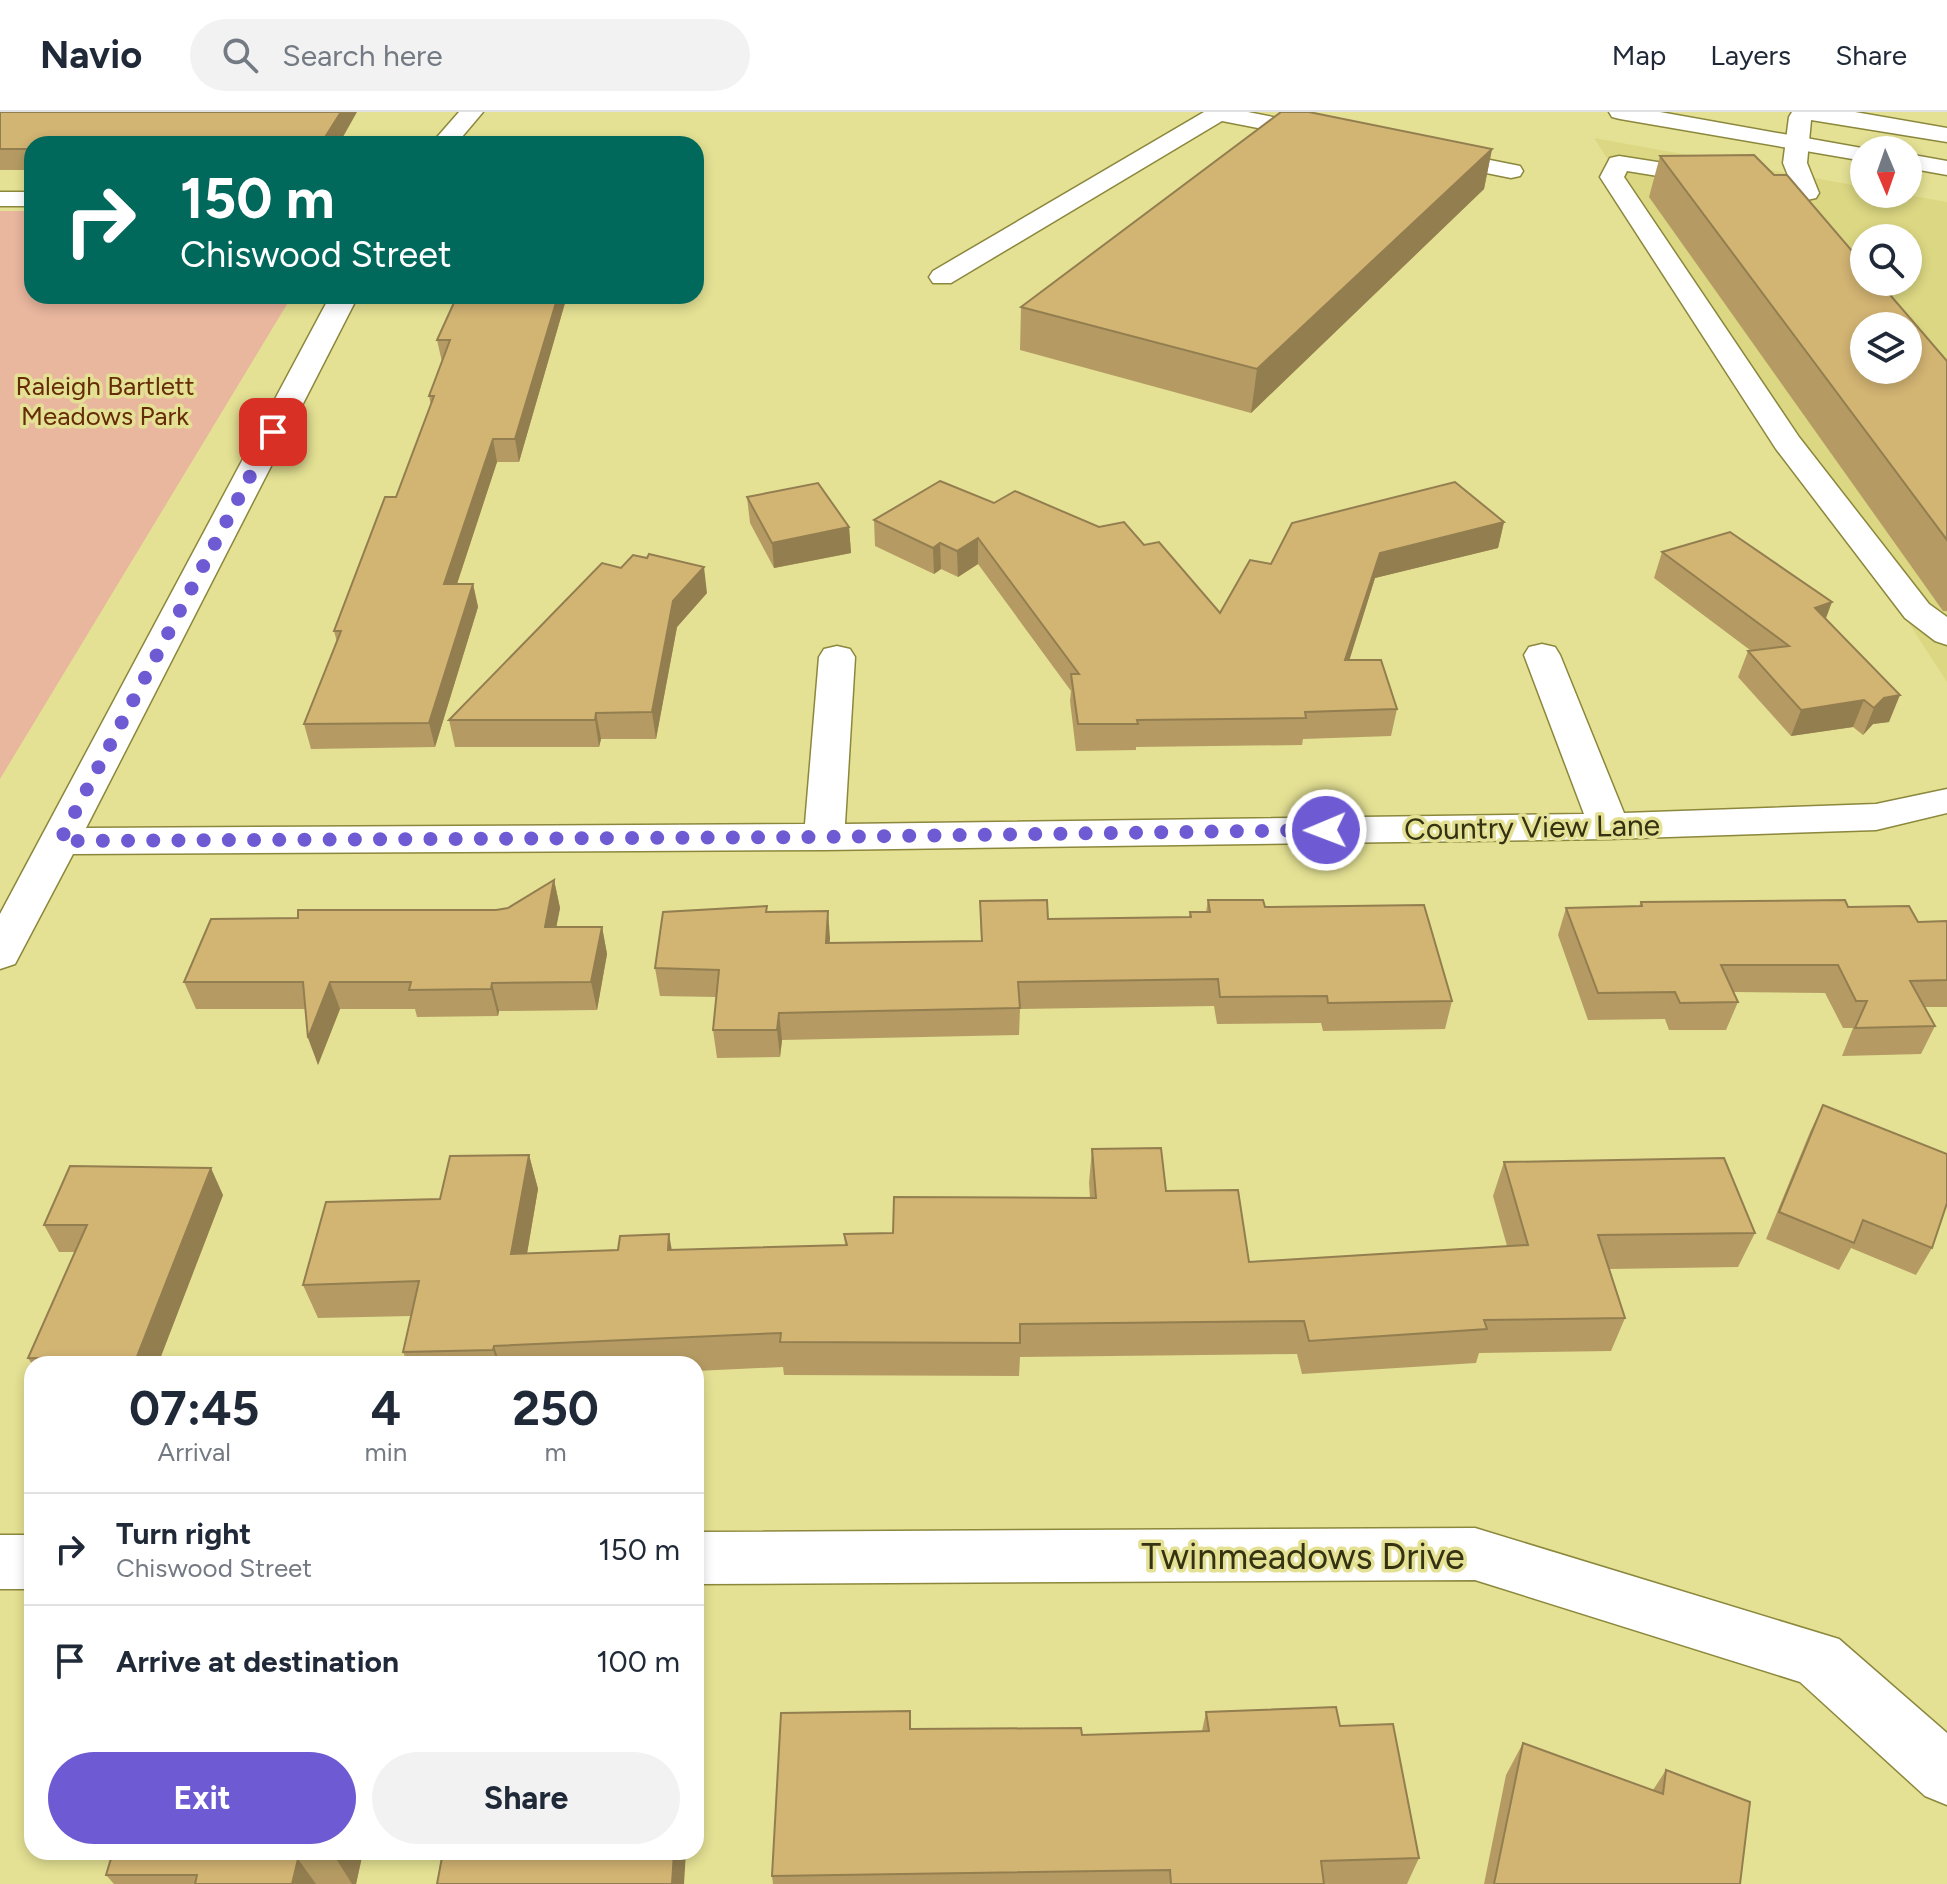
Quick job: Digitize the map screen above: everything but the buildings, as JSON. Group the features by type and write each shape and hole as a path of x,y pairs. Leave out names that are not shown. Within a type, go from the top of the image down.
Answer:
{"street":[{"path":"450,136 472,112"},
{"path":"942,277 1219,112 1341,137"},
{"path":"1620,112 1850,151"},
{"path":"1947,135 1821,113 1805,113 1800,117 1795,163 1807,193 1619,163 1612,177 1787,442 1917,611 1947,634"},
{"path":"1919,136 1921,130"},
{"path":"1403,149 1511,171"},
{"path":"1922,164 1947,168"},
{"path":"0,199 24,199"},
{"path":"0,954 340,304"},
{"path":"1542,655 1609,826"},
{"path":"824,837 837,657"},
{"name":"Country View Lane","path":"60,841 824,837 1609,826 1876,817 1947,801"},
{"name":"Twinmeadows Drive","path":"704,1558 1475,1554 1818,1659 1947,1774"},
{"path":"0,1562 24,1562"}],"shaded area":[{"path":"1594,138 1850,184 1850,208 1922,208 1922,198 1947,202 1947,682"}],"green space":[{"name":"Raleigh Bartlett Meadows Park","path":"0,211 24,211 24,304 287,304 0,779"}],"route":[{"path":"273,432 60,841 824,837 1326,830"}]}
